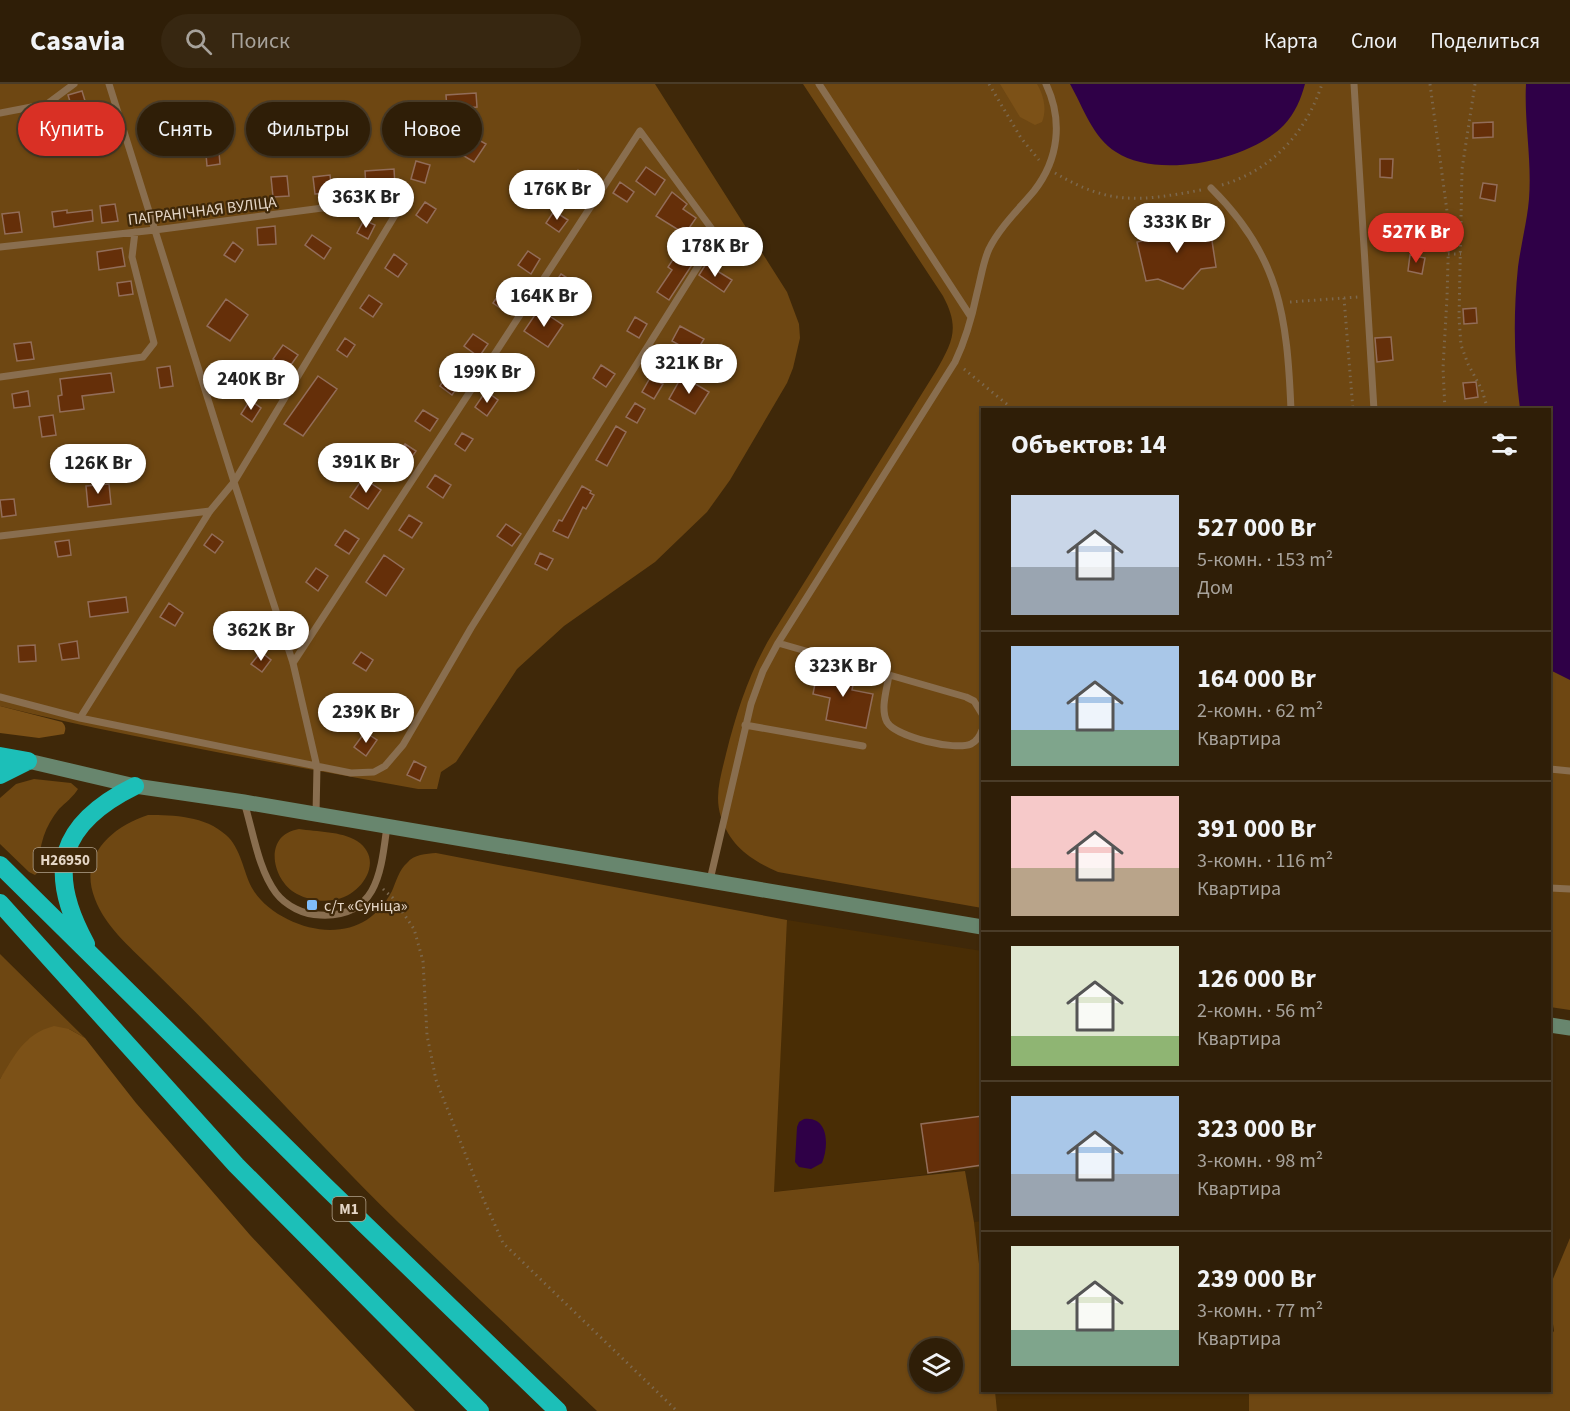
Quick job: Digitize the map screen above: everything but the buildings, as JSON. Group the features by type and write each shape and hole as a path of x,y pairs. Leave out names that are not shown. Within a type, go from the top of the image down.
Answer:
{"highway":[{"path":"0,756 28,761"},
{"path":"0,775 28,761"},
{"name":"Н26950","path":"94,959 70,911 64,892 63,869 68,848 83,823 105,803 135,786"},
{"name":"М1","path":"0,865 325,1186 558,1411"},
{"path":"0,903 236,1165 480,1411"}],"street":[{"path":"28,761 135,786 244,802 981,927"},
{"path":"1551,1025 1570,1028"}],"lane":[{"path":"0,113 47,104 74,84"},
{"path":"109,84 293,663 317,767 316,814"},
{"path":"819,84 971,317"},
{"path":"710,880 745,725 756,687 778,643 955,362 965,342 988,250 1048,169 1058,130 1056,111 1046,84"},
{"path":"1354,84 1374,408"},
{"path":"0,697 80,718 317,767 363,774 374,772 385,766 395,756 494,591 717,236 640,131 293,663"},
{"path":"1211,188 1246,227 1261,251 1272,276 1285,335 1291,408"},
{"name":"ПАГРАНІЧНАЯ ВУЛІЦА","path":"0,247 155,230 406,197 234,482"},
{"path":"0,377 143,357 154,343 132,257 135,232"},
{"path":"80,718 210,511 234,482"},
{"path":"0,536 210,511"},
{"path":"778,643 966,697 974,701 981,712"},
{"path":"889,675 884,714 891,727 900,733 943,744 965,746 973,744 981,732"},
{"path":"745,725 863,746"},
{"path":"1551,769 1570,771"},
{"path":"244,802 269,883 278,896 288,904 312,915 333,916 347,913 359,907 369,897 381,869 387,826"},
{"path":"1551,888 1570,890"}],"path":[{"path":"989,84 1022,138 1036,158 1048,169 1099,195 1136,200 1211,188 1257,171 1274,159 1301,129 1322,84"},
{"path":"1430,84 1449,226 1443,368 1445,408"},
{"path":"1475,84 1462,169 1459,318 1461,345 1482,390 1487,408"},
{"path":"1448,254 1461,254"},
{"path":"1279,303 1367,296"},
{"path":"1344,298 1353,408"},
{"path":"955,362 1012,408"},
{"path":"376,883 393,898 414,929 423,961 427,1035 436,1080 503,1243 677,1411"}],"shaded area":[{"path":"0,84 655,84 787,292 799,324 800,338 793,368 787,383 730,480 707,512 655,562 564,626 517,669 456,762 441,772 437,789 418,789 208,750 104,730 0,706"},
{"path":"803,84 1570,84 1570,1010 1551,1007 1551,408 981,408 981,908 778,872 750,857 736,844 721,817 718,793 730,738 751,675 774,631 947,351 953,326 943,296"},
{"path":"1000,84 1037,84 1044,103 1042,122 1035,125 1020,117"},
{"path":"1070,84 1305,84 1291,116 1284,125 1249,148 1203,162 1155,165 1134,160 1108,146 1095,130"},
{"path":"1526,84 1570,84 1570,680 1551,670 1551,408 1520,408 1516,374 1516,285 1530,184"},
{"path":"0,706 62,722 65,728 64,734 39,738 0,733"},
{"path":"34,779 71,783 78,789 49,823 41,846 39,871 35,875 0,844 0,798 16,784"},
{"path":"148,815 179,816 209,824 231,840 252,888 266,905 297,923 319,929 340,929 367,920 387,900 404,866 410,860 420,855 436,853 787,920 774,1192 965,1171 981,1281 981,1392 995,1392 997,1411 597,1411 399,1223 111,927 99,909 91,884 91,870 95,857 110,836 134,820"},
{"path":"299,829 336,834 357,841 365,849 370,867 361,885 343,897 324,901 306,898 288,888 277,869 276,849 280,840 287,833"},
{"path":"787,920 981,951 981,1168 773,1192"},
{"path":"0,954 85,1038 69,1029 28,1040 0,1079"},
{"path":"54,1026 69,1029 85,1038 136,1103 250,1235 415,1411 0,1411 0,1079 28,1040 35,1034"},
{"path":"804,1119 812,1119 823,1127 826,1141 822,1163 811,1169 799,1167 795,1162 797,1127"},
{"path":"981,1221 981,1281 974,1222"},
{"path":"1570,1238 1570,1411 1249,1411 1249,1392 1551,1392 1551,1335 1554,1331 1551,1284"},
{"path":"995,1392 1249,1392 1249,1411 997,1411"}],"place":[{"name":"с/т «Суніца»","path":"312,905"}]}
